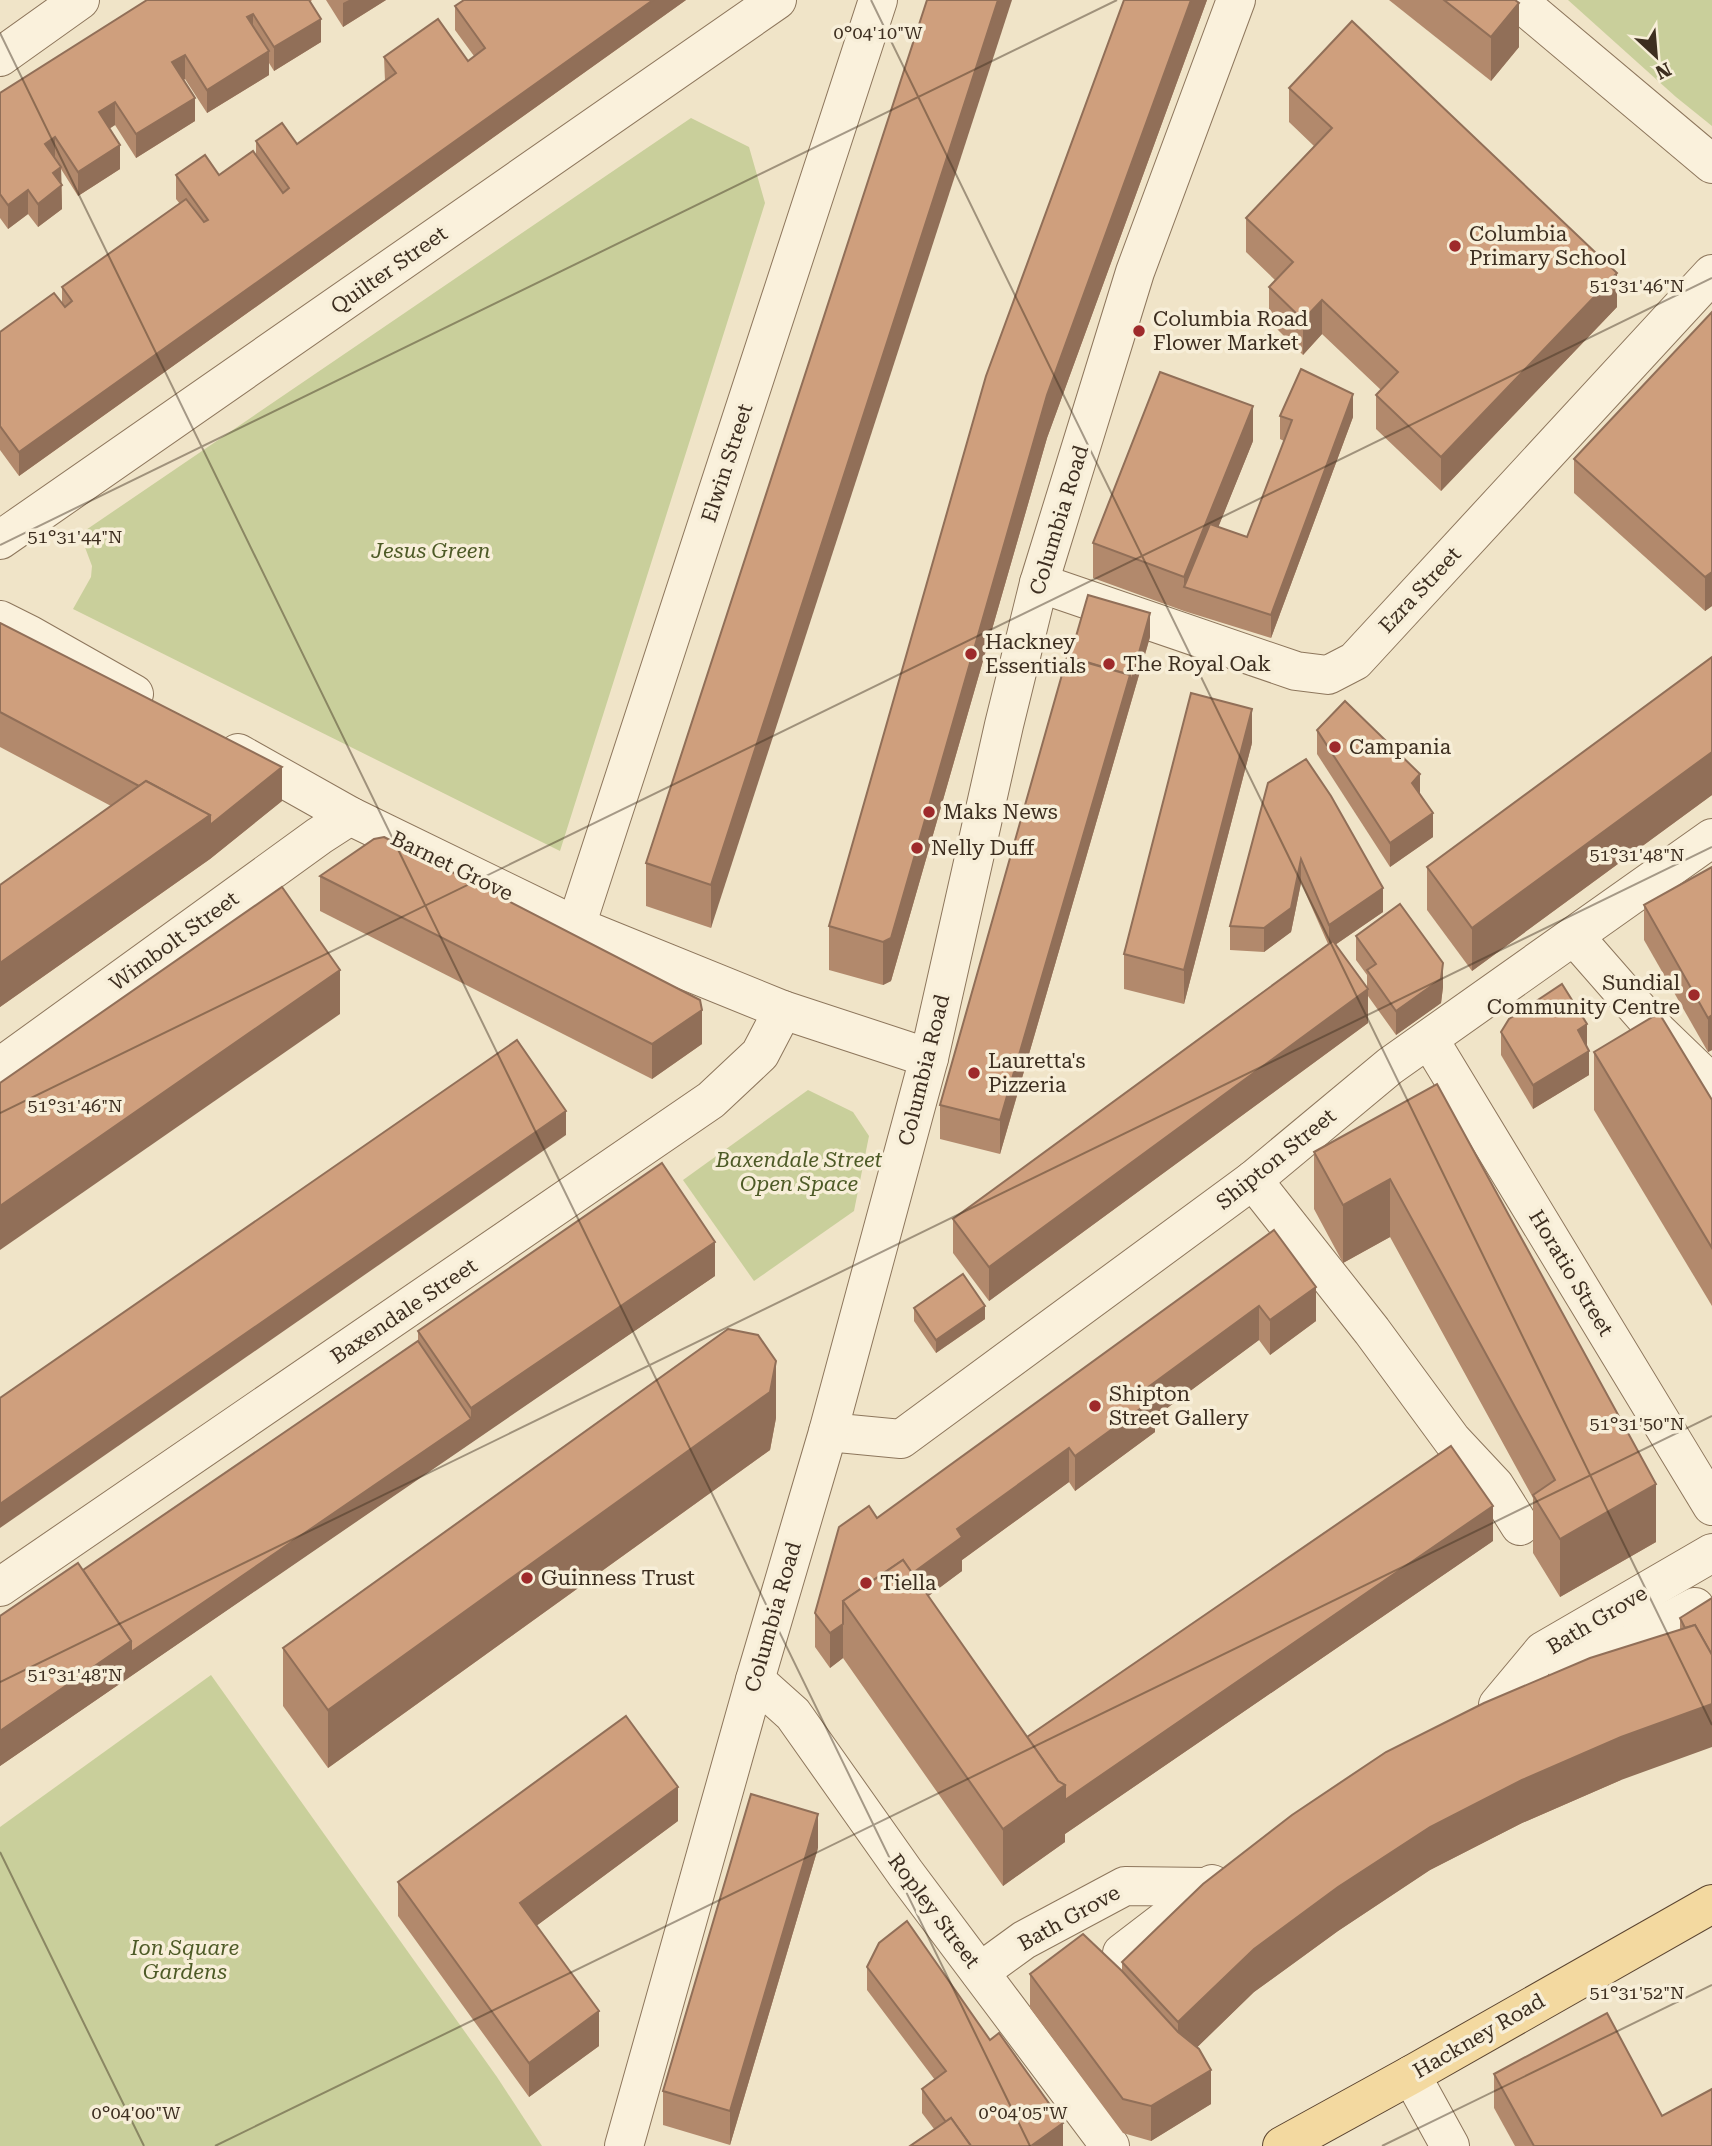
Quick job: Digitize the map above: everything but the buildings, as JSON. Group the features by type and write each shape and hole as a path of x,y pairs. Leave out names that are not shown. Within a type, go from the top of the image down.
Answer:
{"main road":[{"name":"Hackney Road","path":"1282,2146 1712,1904"}],"street":[{"path":"0,57 80,0"},
{"name":"Quilter Street","path":"0,540 777,0"},
{"name":"Elwin Street","path":"576,926 878,0"},
{"name":"Columbia Road","path":"624,2146 828,1432 929,1058 1004,724 1039,583 1135,272 1236,0"},
{"path":"1517,0 1712,164"},
{"name":"Ezra Street","path":"1039,583 1296,671 1328,675 1355,661 1712,274"},
{"path":"0,620 162,710"},
{"name":"Barnet Grove","path":"209,737 350,817 576,926 782,1010 929,1058"},
{"name":"Wimbolt Street","path":"0,1067 308,844 350,817"},
{"name":"Shipton Street","path":"828,1432 901,1440 1253,1180 1390,1066 1712,838"},
{"path":"1574,936 1658,1032 1712,1084"},
{"name":"Baxendale Street","path":"0,1587 711,1100 760,1054 782,1010"},
{"name":"Horatio Street","path":"1429,1040 1712,1506"},
{"path":"1253,1180 1372,1331 1451,1440 1495,1486 1520,1526"},
{"name":"Bath Grove","path":"1498,1705 1543,1651 1712,1553"},
{"name":"Bath Grove","path":"1464,1727 1498,1705 1576,1671 1695,1607"},
{"name":"Ropley Street","path":"755,1680 793,1714 906,1874 1110,2146"},
{"path":"1122,1953 1207,1887 1242,1865"},
{"name":"Bath Grove","path":"980,1972 1024,1940 1125,1886 1207,1887"},
{"path":"1411,2075 1450,2146"}],"green space":[{"path":"1568,0 1712,0 1712,126 1676,97"},
{"name":"Jesus Green","path":"691,118 749,147 765,203 560,851 73,609 91,577 92,566 80,534"},
{"name":"Baxendale Street Open Space","path":"808,1090 853,1112 869,1136 854,1211 754,1281 683,1180"},
{"name":"Ion Square Gardens","path":"211,1675 497,2077 542,2146 0,2146 0,1827"}],"place":[{"name":"Columbia Primary School","path":"1455,246"},
{"name":"Columbia Road Flower Market","path":"1139,331"},
{"name":"Hackney Essentials","path":"971,654"},
{"name":"The Royal Oak","path":"1109,664"},
{"name":"Campania","path":"1335,747"},
{"name":"Maks News","path":"929,812"},
{"name":"Nelly Duff","path":"917,848"},
{"name":"Sundial Community Centre","path":"1694,995"},
{"name":"Lauretta's Pizzeria","path":"974,1073"},
{"name":"Shipton Street Gallery","path":"1095,1406"},
{"name":"Guinness Trust","path":"527,1578"},
{"name":"Tiella","path":"866,1583"}]}
